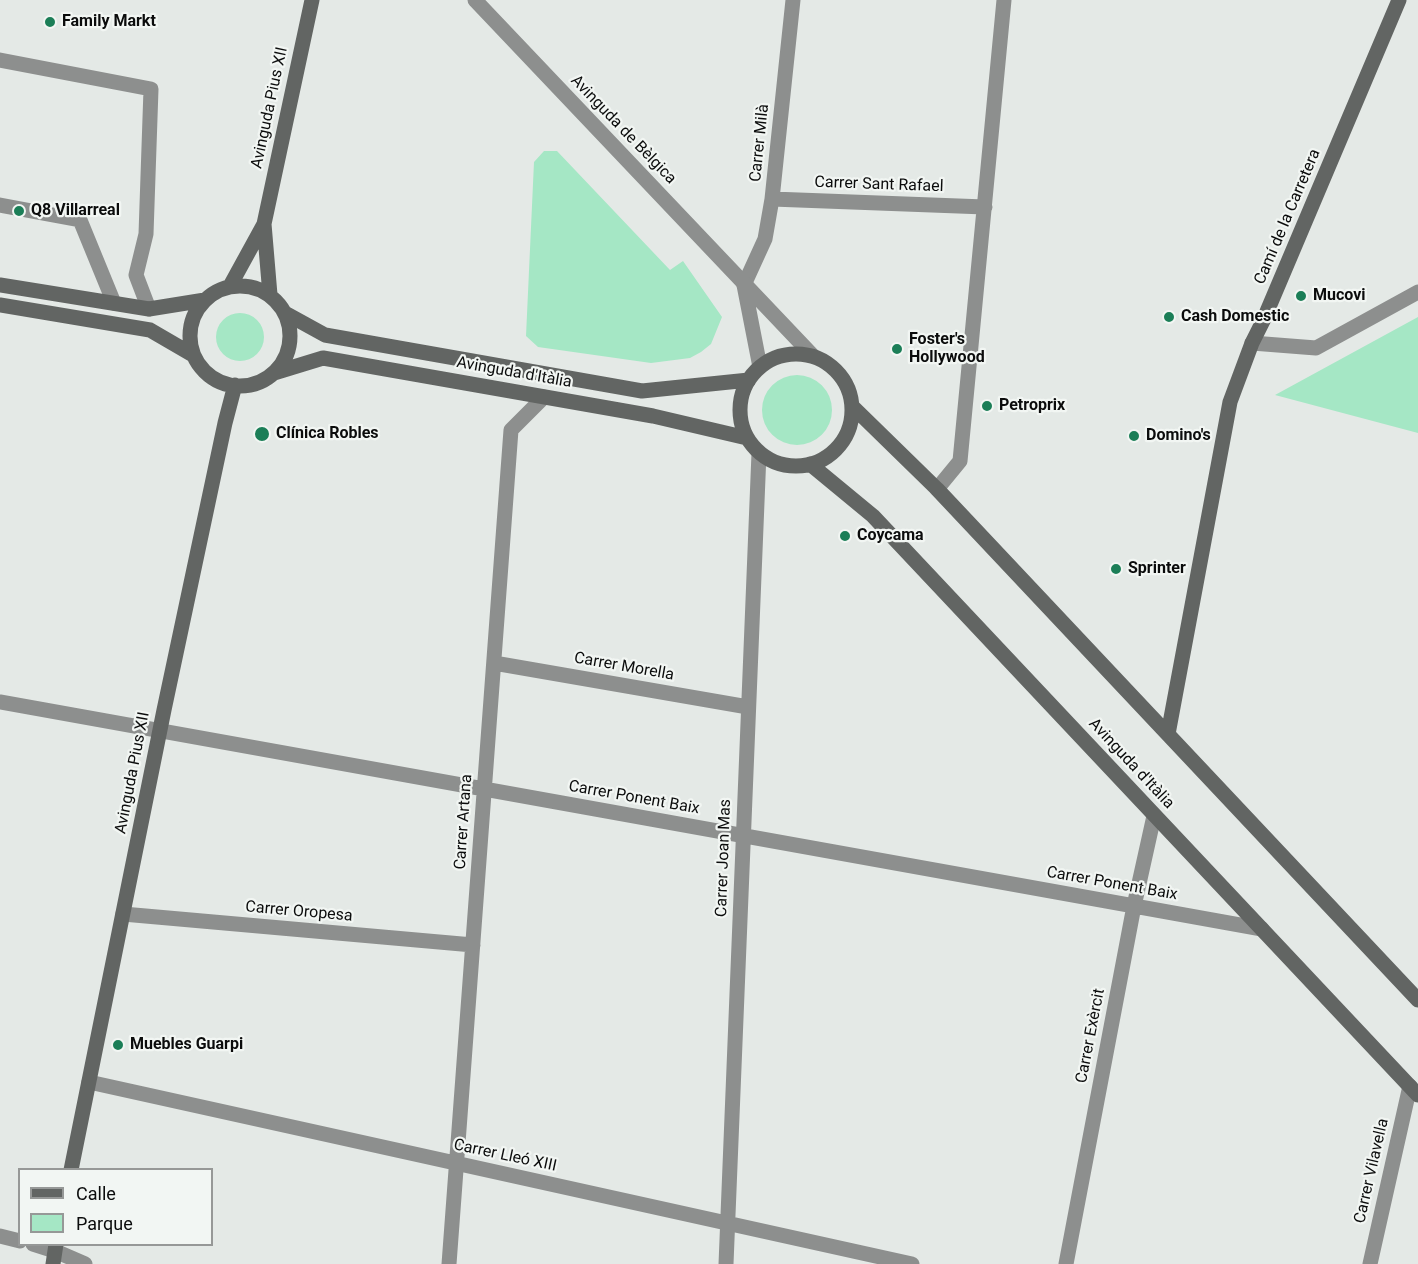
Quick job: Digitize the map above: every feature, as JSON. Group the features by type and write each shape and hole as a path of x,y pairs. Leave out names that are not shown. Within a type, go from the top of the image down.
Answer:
{"main road":[{"name":"Avinguda Pius XII","path":"231,286 264,224 312,0"},
{"name":"Camí de la Carretera","path":"1168,734 1230,402 1252,344 1399,0"},
{"name":"Avinguda Pius XII","path":"264,224 270,295"},
{"path":"0,285 149,309 205,300"},
{"path":"231,286 258,289 270,295 285,313 290,329 290,345 284,361 274,373 261,382 246,386 229,385 214,379 202,369 193,355 190,340 191,325 196,311 217,291 231,286"},
{"path":"0,305 150,330 193,355"},
{"name":"Avinguda d'Itàlia","path":"285,313 325,335 642,390 749,380"},
{"path":"794,354 813,356 828,364 840,375 849,390 852,406 850,426 842,443 828,457 810,464 792,466 775,462 759,453 747,438 740,409 743,394 749,380 760,367 776,358 794,354"},
{"name":"Avinguda d'Itàlia","path":"274,373 323,358 653,416 747,438"},
{"name":"Avinguda Pius XII","path":"71,1168 160,731 235,385"},
{"path":"852,406 937,489 1418,1000"},
{"name":"Avinguda d'Itàlia","path":"810,464 873,516 1414,1091"}],"street":[{"name":"Avinguda de Bèlgica","path":"475,0 813,356"},
{"name":"Carrer Milà","path":"744,285 765,239 772,199 793,0"},
{"path":"937,489 960,461 1004,0"},
{"path":"0,60 152,88 146,234 136,275 149,309"},
{"name":"Carrer Sant Rafael","path":"772,199 985,207"},
{"path":"0,205 81,220 114,303"},
{"path":"744,285 760,367"},
{"path":"1252,344 1316,348 1418,292"},
{"name":"Carrer Artana","path":"448,1264 511,430 544,397"},
{"name":"Carrer Joan Mas","path":"726,1264 759,453"},
{"name":"Carrer Morella","path":"494,663 748,707"},
{"name":"Carrer Ponent Baix","path":"0,702 1262,929"},
{"name":"Carrer Exèrcit","path":"1066,1264 1134,906 1154,816"},
{"name":"Carrer Oropesa","path":"123,914 472,945"},
{"name":"Carrer Lleó XIII","path":"89,1082 912,1264"},
{"name":"Carrer Vilavella","path":"1370,1264 1414,1091"},
{"path":"36,1246 85,1264"}],"green space":[{"path":"544,151 557,151 670,270 683,261 722,317 711,344 690,358 651,363 538,347 526,336 534,162"},
{"path":"240,313 257,320 264,337 257,354 240,361 223,354 216,337 223,320"},
{"path":"1418,317 1418,433 1275,395"},
{"path":"804,375 817,381 826,390 830,396 832,410 830,424 822,435 811,443 790,445 772,435 764,424 762,403 772,385 783,377"}],"place":[{"name":"Family Markt","path":"50,22"},
{"name":"Q8 Villarreal","path":"19,211"},
{"name":"Mucovi","path":"1301,296"},
{"name":"Cash Domestic","path":"1169,317"},
{"name":"Foster's Hollywood","path":"897,349"},
{"name":"Petroprix","path":"987,406"},
{"name":"Clínica Robles","path":"262,434"},
{"name":"Domino's","path":"1134,436"},
{"name":"Coycama","path":"845,536"},
{"name":"Sprinter","path":"1116,569"},
{"name":"Muebles Guarpi","path":"118,1045"}]}
